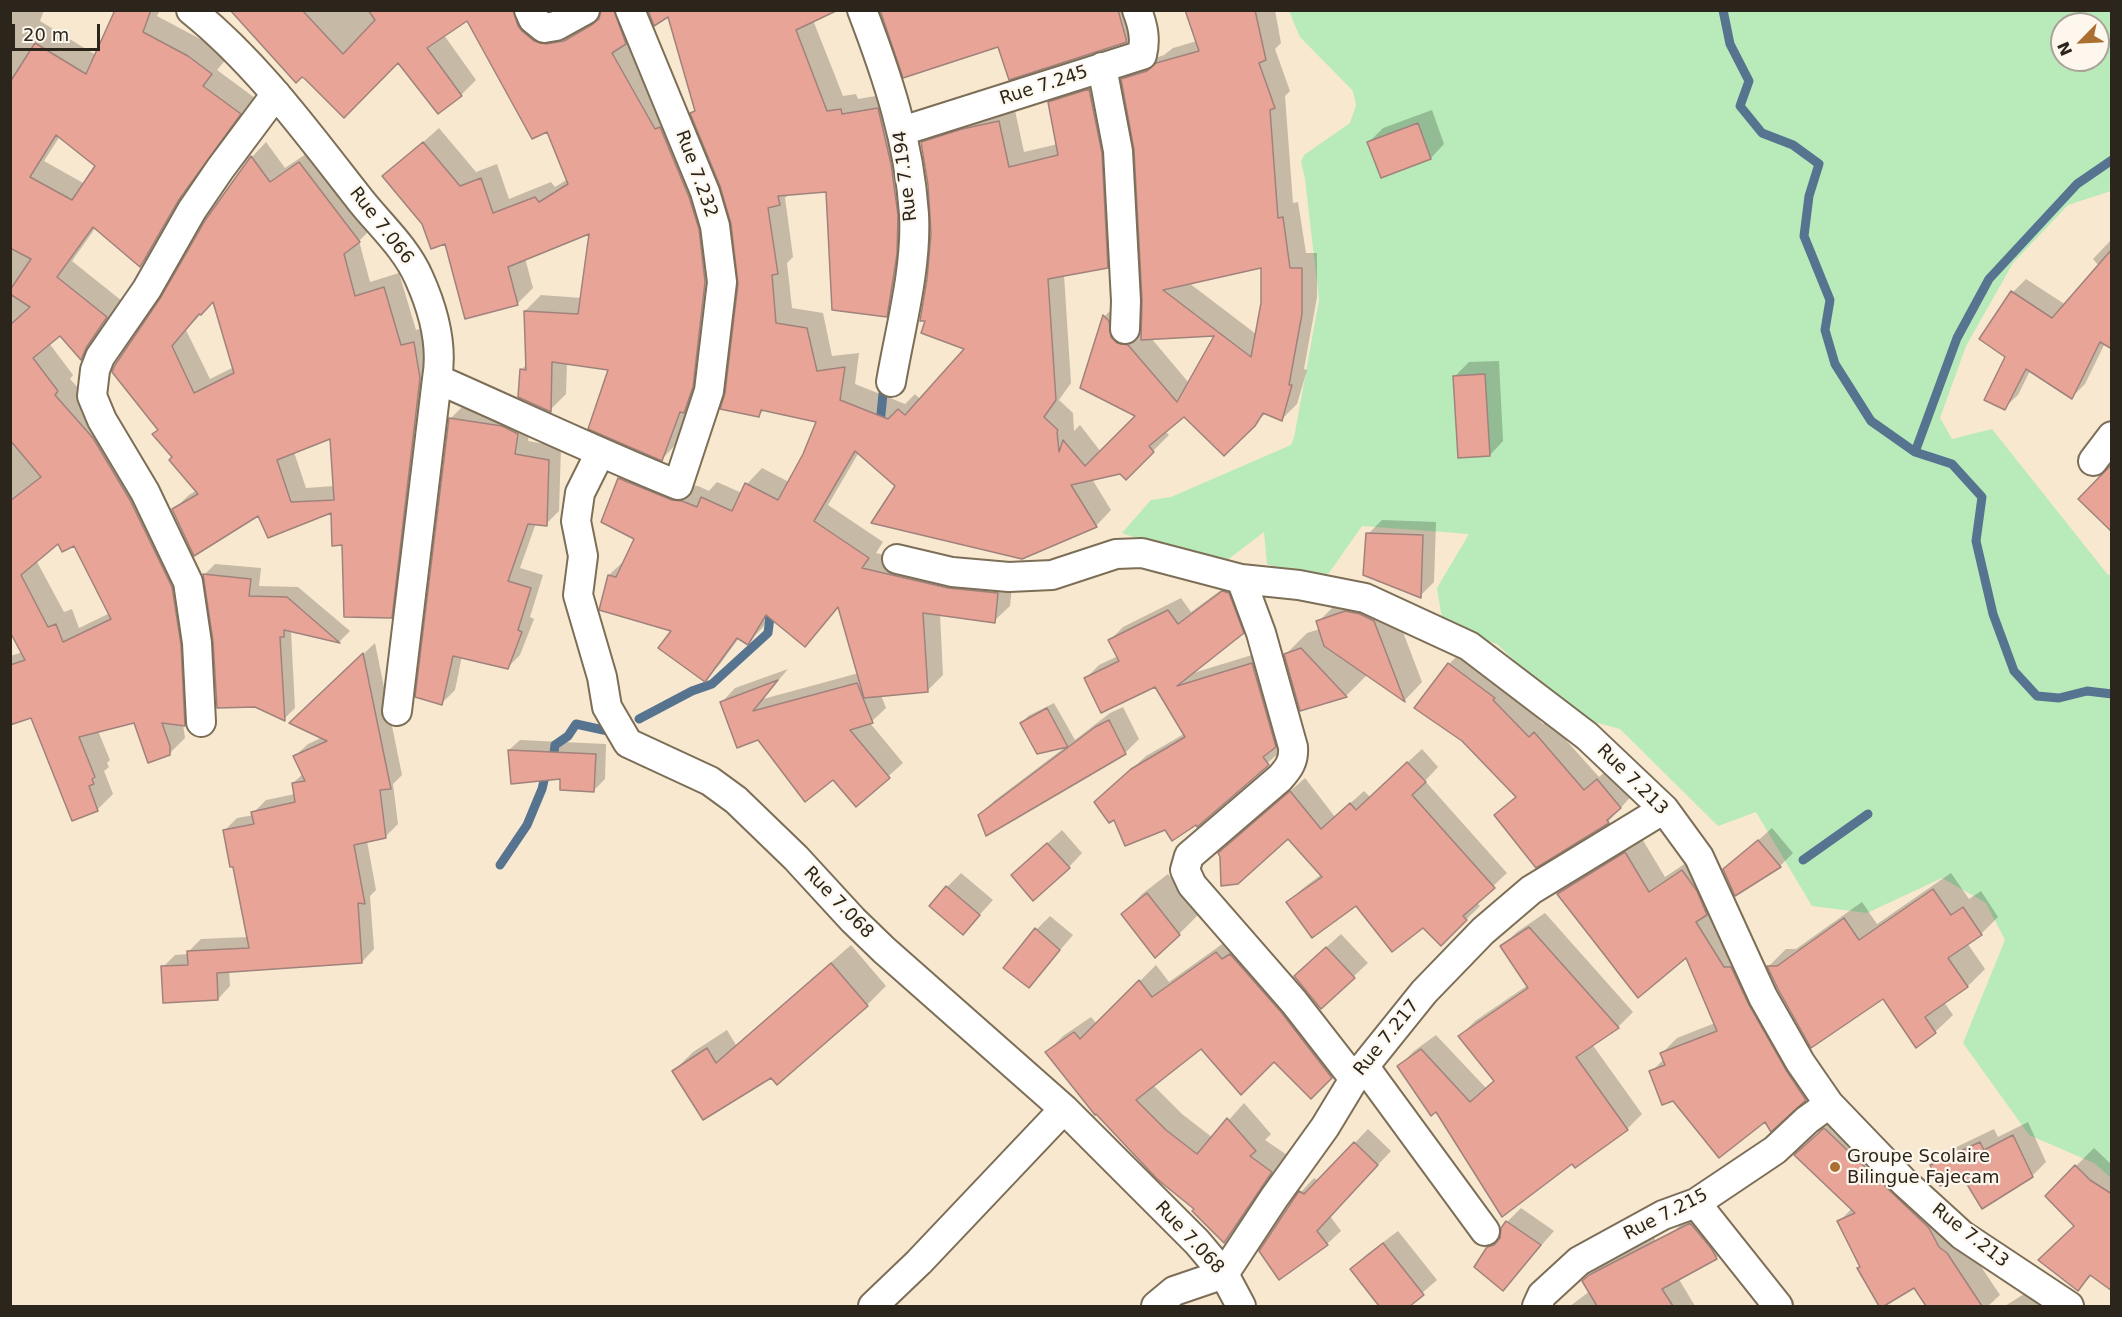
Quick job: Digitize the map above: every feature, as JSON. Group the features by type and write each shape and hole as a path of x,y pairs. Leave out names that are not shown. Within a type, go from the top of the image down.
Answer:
{"street":[{"name":"Rue 7.066","path":"191,10 232,47 276,94 405,254 418,276 437,334 440,364 397,711"},
{"path":"528,10 533,19 544,28 556,26 585,10"},
{"name":"Rue 7.232","path":"600,453 678,485 709,391 722,282 715,226 705,192 630,10"},
{"name":"Rue 7.194","path":"862,10 888,78 902,131 914,216 909,280 891,382"},
{"name":"Rue 7.245","path":"902,131 1142,55 1145,44 1143,25 1137,10"},
{"path":"1102,67 1118,151 1126,301 1125,329"},
{"path":"201,722 197,643 188,582 145,492 102,420 92,396 95,370 100,357 147,289 192,210 276,94"},
{"path":"437,379 600,453"},
{"path":"2092,461 2112,436"},
{"name":"Rue 7.068","path":"600,453 580,494 576,521 583,556 578,595 602,677 607,707 628,743 710,781 736,800 796,858 884,950 1064,1109 1197,1242 1224,1274 1241,1306"},
{"name":"Rue 7.213","path":"897,559 952,572 1009,577 1052,575 1116,555 1142,553 1241,579 1299,585 1365,598 1469,646 1587,736 1664,808 1699,857 1763,997 1800,1062 1829,1104 1905,1183 1962,1235 2069,1306"},
{"path":"1241,579 1261,633 1293,747 1293,756 1291,765 1280,778 1189,856 1185,870 1192,885 1359,1073 1485,1232"},
{"name":"Rue 7.217","path":"1224,1274 1274,1198 1325,1127 1359,1073 1424,992 1483,931 1531,890 1664,808"},
{"name":"Rue 7.215","path":"1537,1306 1542,1295 1579,1261 1663,1215 1696,1203 1775,1150 1807,1120 1829,1104"},
{"path":"873,1306 920,1262 1064,1109"},
{"path":"1696,1203 1778,1306"},
{"path":"1156,1306 1174,1291 1224,1274"}],"green space":[{"path":"1289,11 2111,11 2111,191 2068,205 2013,263 1966,346 1940,418 1952,439 1992,429 2108,575 2111,574 2111,1178 2094,1163 2029,1135 1963,1043 2005,940 1986,903 1942,878 1867,913 1812,906 1756,812 1718,826 1620,729 1572,716 1497,644 1443,625 1437,588 1469,534 1362,526 1329,573 1304,580 1267,564 1264,532 1218,567 1122,533 1151,500 1171,497 1291,445 1319,300 1301,162 1304,155 1350,123 1356,105 1353,91 1300,37"}],"building":[{"path":"115,10 151,10 143,32 188,56 212,74 203,86 241,114 178,201 140,267 93,227 57,277 107,317 86,348 81,360 60,336 33,358 58,391 55,395 93,438 130,500 172,587 181,645 185,726 162,723 170,746 170,755 148,763 134,723 79,737 95,777 92,779 94,784 89,786 98,811 72,821 31,718 10,725 10,665 25,660 10,632 10,501 41,477 10,440 10,325 30,307 10,294 10,290 31,259 10,248 10,82 35,43 86,74","holes":["56,135 95,166 72,200 30,177","58,544 62,552 74,546 111,619 63,642 56,624 48,627 21,575"]},
{"path":"230,10 302,10 343,54 375,20 368,10 513,10 522,31 534,41 546,44 564,41 593,24 599,19 601,10 614,10 626,44 612,53 655,129 660,127 689,197 699,229 705,282 693,387 684,413 680,412 662,461 588,429 608,370 552,362 551,412 518,397 520,369 526,370 524,311 578,314 589,234 508,267 518,305 465,319 445,244 431,249 422,224 382,176 423,142 460,186 481,178 493,213 535,197 539,202 568,184 547,132 532,139 467,21 427,48 462,96 438,114 398,63 344,118 305,79 302,77 296,83"},
{"path":"648,10 838,10 796,30 827,111 841,109 842,114 878,108 891,164 898,215 897,254 887,317 832,310 826,192 778,196 780,205 768,208 778,274 772,275 776,323 807,328 817,371 845,367 840,400 888,419 898,409 905,415 964,349 921,333 925,321 920,321 931,234 928,185 921,142 962,129 999,121 1009,167 1058,155 1048,102 1089,89 1102,153 1108,268 1048,279 1056,400 1044,417 1058,430 1059,452 1063,440 1085,466 1135,416 1080,388 1103,315 1109,321 1111,337 1117,343 1128,345 1177,402 1214,336 1141,340 1142,300 1134,150 1121,79 1147,71 1156,63 1199,51 1185,10 1255,10 1266,60 1259,63 1275,108 1270,110 1278,218 1283,217 1290,268 1302,268 1302,314 1289,385 1292,385 1282,421 1263,413 1255,426 1224,456 1184,417 1149,446 1154,452 1126,480 1120,474 1071,485 1097,527 1022,559 871,523 895,486 855,451 814,521 869,558 862,568 948,588 998,593 995,623 923,613 928,692 864,698 838,607 805,647 766,615 748,645 737,638 705,682 658,648 671,631 599,610 608,575 616,577 634,539 601,522 618,478 672,500 697,507 701,497 732,511 745,483 778,500 803,454 816,422 761,410 759,417 720,409 725,393 738,284 731,224 720,186 690,113 695,111 668,17 654,26","holes":["1261,268 1261,303 1251,357 1163,290"]},
{"path":"880,10 1118,10 1127,42 1009,80 998,47 903,78"},
{"path":"1418,123 1431,159 1381,178 1367,142"},
{"path":"251,156 270,182 299,162 360,242 344,254 355,296 384,287 401,345 414,342 420,378 392,618 344,617 342,545 332,546 331,513 268,538 258,516 194,556 172,509 198,494 169,460 172,457 152,434 158,430 112,372 161,297 206,219","holes":["213,302 234,373 194,393 172,346 199,314 201,315","330,439 334,500 291,502 277,460"]},
{"path":"2112,249 2112,349 2100,342 2072,399 2026,369 2005,410 1984,400 2005,357 1979,339 2011,291 2052,318"},
{"path":"1485,374 1490,456 1458,458 1453,376"},
{"path":"449,418 502,426 518,434 515,454 549,460 547,526 528,524 508,581 531,588 518,630 522,632 508,669 453,656 442,705 415,697"},
{"path":"2112,464 2112,532 2078,499"},
{"path":"1366,533 1423,535 1421,598 1363,575"},
{"path":"203,574 251,579 249,596 287,597 340,643 284,630 284,637 280,637 285,721 255,707 217,708 213,641"},
{"path":"1222,591 1229,593 1244,633 1177,686 1252,663 1276,747 1263,757 1269,765 1197,827 1196,825 1172,841 1165,830 1125,846 1114,820 1109,823 1094,802 1131,769 1185,737 1155,687 1101,713 1084,678 1119,661 1108,640 1168,610 1178,624"},
{"path":"1345,611 1360,614 1374,621 1405,702 1324,646 1316,621"},
{"path":"1301,648 1347,697 1300,711 1284,654"},
{"path":"363,653 391,789 380,790 386,838 354,845 365,904 358,903 362,963 217,973 218,1000 163,1003 161,966 188,965 187,951 249,948 233,867 230,867 223,830 254,824 251,812 295,802 292,783 305,781 293,756 327,741 289,723"},
{"path":"1448,663 1495,698 1493,700 1529,737 1534,732 1584,790 1597,779 1621,808 1607,820 1609,823 1536,868 1494,815 1516,797 1462,741 1414,708"},
{"path":"778,680 753,711 857,683 873,723 850,730 890,778 856,807 833,780 805,802 758,740 737,748 720,702"},
{"path":"1047,708 1068,747 1037,754 1020,723"},
{"path":"1109,720 1126,754 986,836 978,815 1095,727"},
{"path":"508,750 596,754 594,792 560,790 560,779 511,784"},
{"path":"1407,762 1426,782 1412,795 1495,888 1463,916 1467,920 1441,946 1423,928 1392,952 1356,906 1312,938 1286,902 1322,877 1288,839 1238,884 1221,886 1218,853 1290,791 1321,829 1350,803 1356,810"},
{"path":"1758,840 1781,867 1735,896 1723,869"},
{"path":"1047,843 1070,868 1033,901 1011,875"},
{"path":"1625,852 1649,892 1682,870 1697,891 1707,915 1696,922 1724,967 1731,967 1749,1005 1806,1100 1771,1132 1765,1122 1719,1158 1673,1101 1662,1105 1649,1071 1665,1065 1660,1053 1717,1031 1686,958 1638,998 1557,894"},
{"path":"946,886 980,915 963,935 929,906"},
{"path":"1933,889 1951,915 1963,907 1982,935 1948,958 1968,987 1925,1017 1936,1033 1916,1048 1883,999 1811,1048 1767,966 1777,966 1844,918 1859,940"},
{"path":"1147,893 1180,935 1155,958 1121,914"},
{"path":"1529,927 1619,1028 1576,1057 1628,1130 1575,1168 1572,1164 1502,1217 1436,1112 1431,1116 1397,1066 1421,1049 1470,1102 1494,1081 1458,1036 1528,988 1500,946"},
{"path":"1035,928 1060,950 1029,988 1003,968"},
{"path":"1326,947 1355,978 1321,1009 1294,976"},
{"path":"1216,952 1222,959 1230,954 1281,1012 1332,1078 1311,1099 1274,1062 1241,1095 1201,1049 1136,1100 1166,1130 1197,1154 1227,1118 1256,1151 1250,1156 1272,1172 1224,1243 1192,1211 1194,1209 1157,1179 1095,1115 1045,1052 1074,1032 1080,1039 1139,980 1152,997"},
{"path":"831,963 868,1006 777,1085 771,1078 703,1120 672,1071 707,1048 716,1063"},
{"path":"1824,1128 1929,1228 1939,1247 1947,1253 1982,1306 1926,1306 1914,1288 1884,1306 1879,1306 1857,1268 1860,1267 1837,1221 1855,1213 1794,1155"},
{"path":"2013,1135 2033,1177 1982,1209 1962,1176 1940,1186 1930,1165 1980,1142 1984,1150"},
{"path":"1354,1142 1378,1165 1317,1231 1328,1245 1279,1280 1259,1251 1299,1191 1304,1194"},
{"path":"2075,1165 2090,1180 2112,1194 2112,1291 2090,1275 2078,1291 2038,1260 2074,1226 2045,1196"},
{"path":"1506,1221 1541,1245 1503,1291 1474,1267 1487,1247 1494,1245 1500,1238 1501,1228"},
{"path":"1690,1223 1711,1248 1717,1259 1662,1289 1673,1306 1597,1306 1582,1281 1589,1275"},
{"path":"1383,1243 1424,1295 1410,1306 1379,1306 1350,1269"}],"waterway":[{"path":"1723,10 1730,44 1749,81 1740,106 1762,133 1793,145 1819,164 1809,196 1804,236 1830,300 1825,330 1835,364 1871,421 1915,452 1952,464 1982,497 1976,541 1993,614 2014,671 2037,696 2059,698 2087,691 2112,694"},
{"path":"1915,452 1957,338 1989,279 2077,184 2112,160"},
{"path":"880,424 884,384"},
{"path":"639,719 692,691 712,684 768,633 770,617 762,610"},
{"path":"500,865 527,825 542,789 546,772 553,760 555,745 568,736 576,724 608,731"},
{"path":"1803,860 1868,814"}],"place":[{"name":"Groupe Scolaire Bilingue Fajecam","path":"1835,1167"}]}
